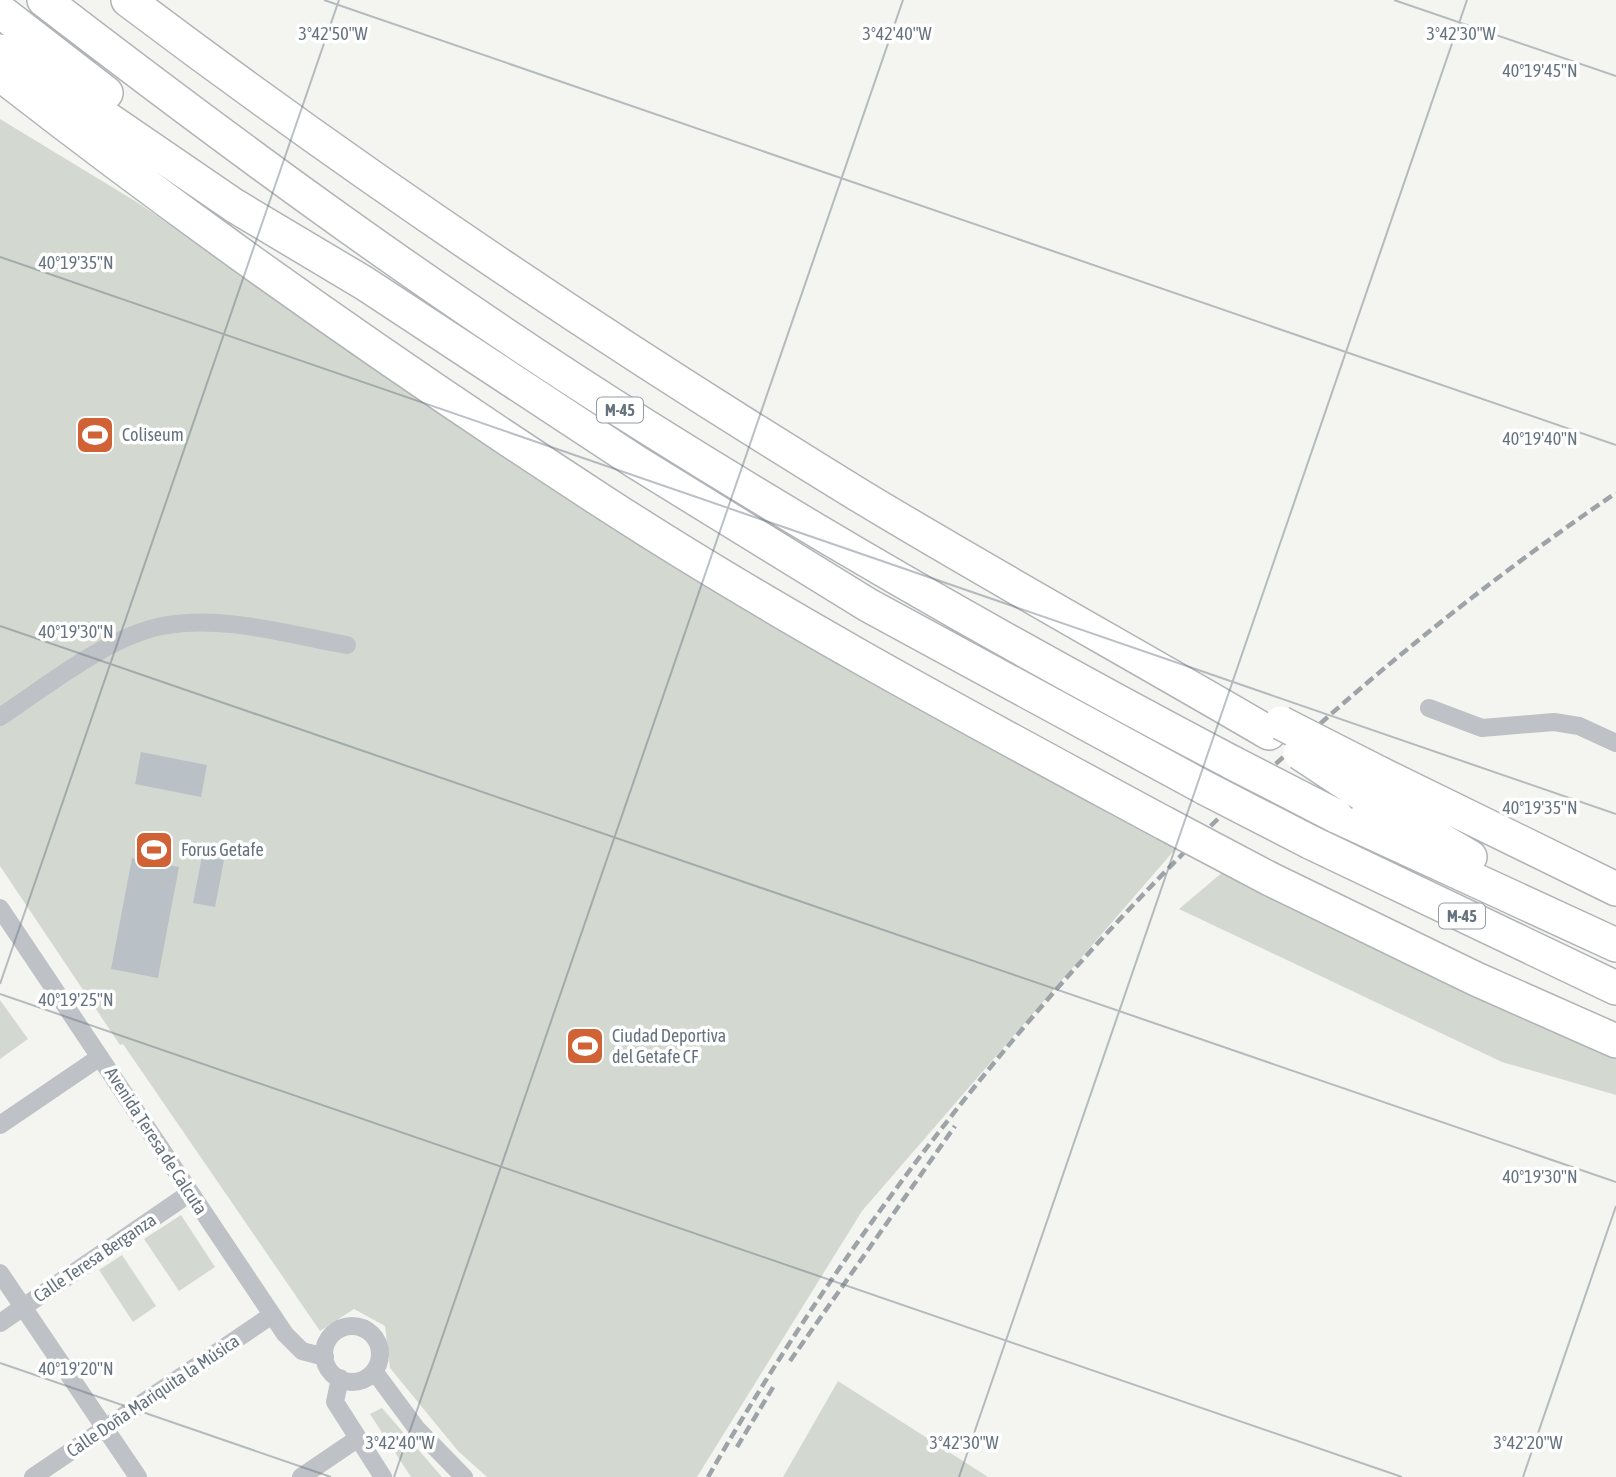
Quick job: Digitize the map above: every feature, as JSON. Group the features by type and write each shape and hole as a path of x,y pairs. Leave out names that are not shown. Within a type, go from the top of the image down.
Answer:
{"highway":[{"name":"M-45","path":"44,0 190,112 378,248 644,426 891,576 1060,673 1336,816 1616,945"},
{"path":"128,0 480,253 681,385 865,499 1077,621 1275,728 1372,784 1521,887 1616,937"},
{"path":"165,0 227,58 341,155"},
{"name":"M-45","path":"0,11 171,144 364,283 636,462 868,606 1310,842 1616,988"},
{"path":"0,51 61,87 235,206 364,283"},
{"path":"0,74 145,187 340,325 610,506 845,648 1270,878 1476,979 1616,1041"},
{"path":"0,102 145,187"},
{"path":"1372,784 1616,889"}],"street":[{"path":"0,716 86,660 161,626 210,623 347,646"},
{"path":"1429,708 1482,728 1554,722 1579,726 1616,743"},
{"name":"Avenida Teresa de Calcuta","path":"2,917 100,1057 285,1334 302,1351 325,1357"},
{"path":"0,1125 100,1057"},
{"name":"Calle Teresa Berganza","path":"0,1322 190,1193"},
{"path":"0,1273 138,1477"},
{"name":"Calle Doña Mariquita la Música","path":"33,1477 272,1315"},
{"path":"360,1327 374,1337 379,1345 379,1363 374,1371 358,1381 340,1378 333,1373 325,1357 328,1340 341,1328 360,1327"},
{"path":"374,1371 417,1429 464,1477"},
{"path":"340,1378 335,1402 383,1477"},
{"path":"300,1477 357,1438"}],"shaded area":[{"path":"0,119 135,201 334,335 1178,846 862,1211 697,1477 487,1477 458,1451 390,1368 385,1326 354,1309 320,1331 123,1044 120,1045 0,866"},
{"path":"141,752 207,765 201,797 135,784"},
{"path":"202,856 224,860 215,907 193,903"},
{"path":"132,858 179,867 158,978 111,969"},
{"path":"1224,871 1616,1049 1616,1095 1502,1062 1179,909"},
{"path":"0,1000 28,1039 0,1059"},
{"path":"181,1215 215,1267 179,1291 144,1239"},
{"path":"122,1255 156,1306 133,1322 99,1270"},
{"path":"838,1381 988,1477 783,1477"},
{"path":"382,1408 442,1477 411,1477 370,1414"}],"railway":[{"path":"708,1477 796,1333 892,1195 995,1061 1106,934 1224,813 1349,699 1479,592 1616,493"},
{"path":"790,1361 955,1126"},
{"path":"737,1447 775,1384"}],"place":[{"name":"Coliseum","path":"95,435"},
{"name":"Forus Getafe","path":"154,850"},
{"name":"Ciudad Deportiva del Getafe CF","path":"585,1046"}]}
